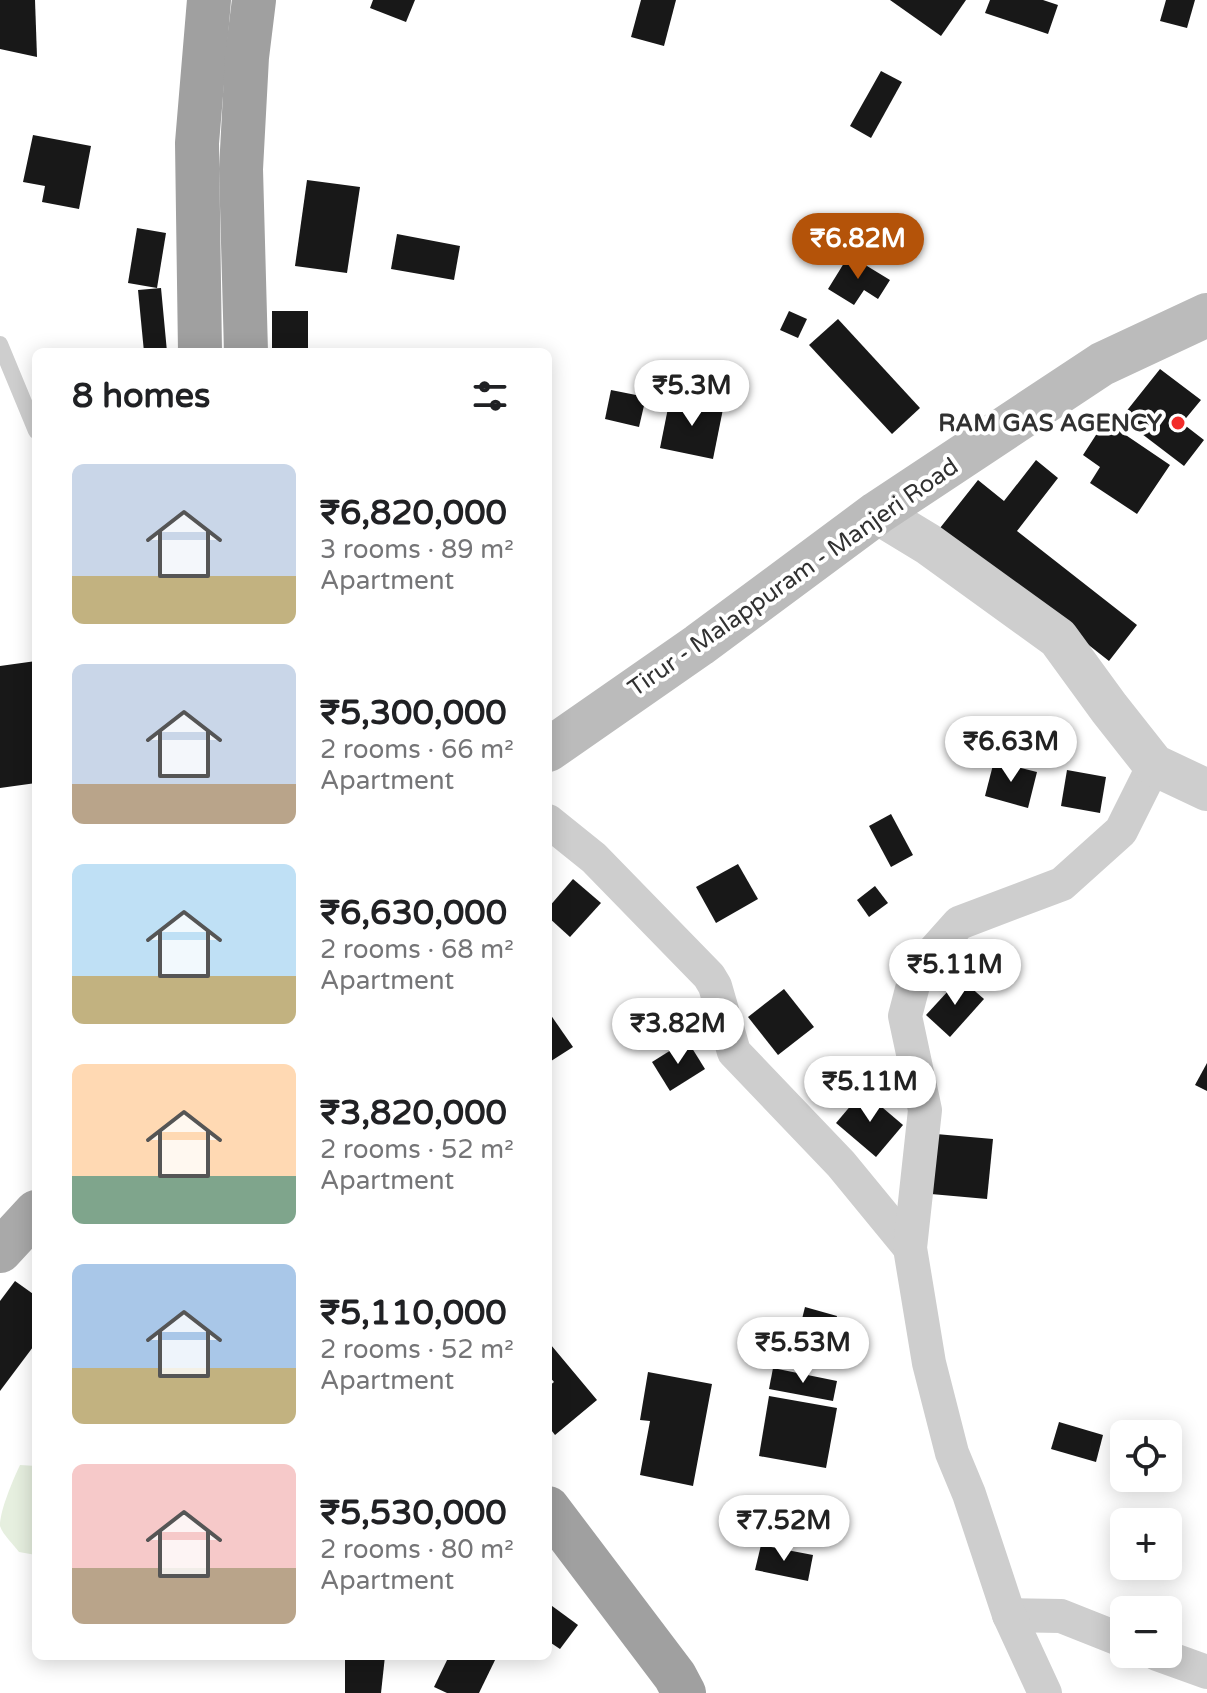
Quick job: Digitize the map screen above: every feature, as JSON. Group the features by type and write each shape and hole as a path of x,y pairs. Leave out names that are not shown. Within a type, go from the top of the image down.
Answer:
{"highway":[{"path":"200,348 197,143 209,0"},
{"path":"246,348 241,169 247,57 254,0"},
{"path":"552,1513 675,1676 684,1693"}],"main road":[{"name":"Tirur - Malappuram - Manjeri Road","path":"552,747 699,645 877,513 1102,364 1207,315"},
{"path":"0,1251 32,1216"}],"street":[{"path":"877,513 928,544 1058,638 1154,765 1207,790"},
{"path":"1045,1693 1009,1615 969,1494 952,1453 929,1363 910,1248 925,1110 905,1016 917,970 959,923 1062,884 1121,831 1154,765"},
{"path":"552,824 594,858 709,976 715,986 734,1052 841,1164 910,1248"},
{"path":"1009,1615 1061,1616 1110,1635"},
{"path":"1182,1663 1207,1672"}],"lane":[{"path":"0,344 32,421"}],"green space":[{"path":"20,1465 32,1466 32,1554 19,1552 0,1526"}],"building":[{"path":"0,0 35,0 37,57 0,49"},
{"path":"373,0 415,0 406,22 370,8"},
{"path":"641,0 676,0 664,46 631,37"},
{"path":"890,0 966,0 941,36"},
{"path":"990,0 1043,0 1058,5 1048,34 985,13"},
{"path":"1166,0 1195,0 1187,28 1160,21"},
{"path":"881,71 902,82 871,138 850,126"},
{"path":"33,135 91,146 79,209 42,202 45,186 23,182"},
{"path":"307,180 360,187 347,273 295,266"},
{"path":"137,228 166,233 157,288 128,283"},
{"path":"397,234 460,246 454,280 391,269"},
{"path":"849,255 890,280 878,299 864,290 854,305 828,289"},
{"path":"161,288 167,348 144,348 138,290"},
{"path":"272,311 308,311 308,348 272,348"},
{"path":"789,311 807,319 798,338 780,330"},
{"path":"838,319 920,408 892,434 809,345"},
{"path":"1160,369 1201,400 1182,423 1204,440 1184,466 1121,418"},
{"path":"611,390 646,397 639,427 605,419"},
{"path":"670,398 723,409 713,459 660,448"},
{"path":"1105,421 1170,465 1137,514 1090,483 1100,467 1083,455"},
{"path":"1036,460 1058,478 1017,531 1137,625 1109,661 940,528 978,480 1004,501"},
{"path":"32,662 32,784 0,788 0,666"},
{"path":"994,761 1037,772 1028,808 985,796"},
{"path":"1067,770 1106,777 1100,813 1061,806"},
{"path":"891,814 913,855 891,867 869,826"},
{"path":"738,864 758,899 716,923 696,887"},
{"path":"573,879 601,903 570,937 552,921 552,903"},
{"path":"875,886 888,903 869,917 857,900"},
{"path":"960,978 984,999 950,1037 926,1015"},
{"path":"784,989 814,1027 778,1055 748,1017"},
{"path":"552,1017 573,1047 552,1060"},
{"path":"687,1040 705,1069 670,1091 652,1062"},
{"path":"1207,1063 1207,1091 1195,1085"},
{"path":"863,1091 903,1125 876,1157 836,1123"},
{"path":"936,1134 993,1139 987,1199 931,1194"},
{"path":"15,1281 32,1293 32,1348 0,1391 0,1301"},
{"path":"805,1307 837,1316 826,1359 794,1351"},
{"path":"552,1346 597,1400 555,1435 552,1431"},
{"path":"773,1368 837,1381 833,1401 769,1389"},
{"path":"648,1372 712,1384 693,1486 640,1475 650,1421 640,1420"},
{"path":"769,1396 837,1408 826,1468 759,1456"},
{"path":"1059,1422 1103,1435 1096,1462 1051,1449"},
{"path":"761,1545 813,1555 808,1581 755,1570"},
{"path":"552,1606 578,1625 560,1649 552,1644"},
{"path":"345,1660 385,1660 381,1693 345,1693"},
{"path":"447,1660 495,1660 479,1693 447,1693 434,1687"}],"place":[{"name":"RAM GAS AGENCY","path":"1178,423"}]}
